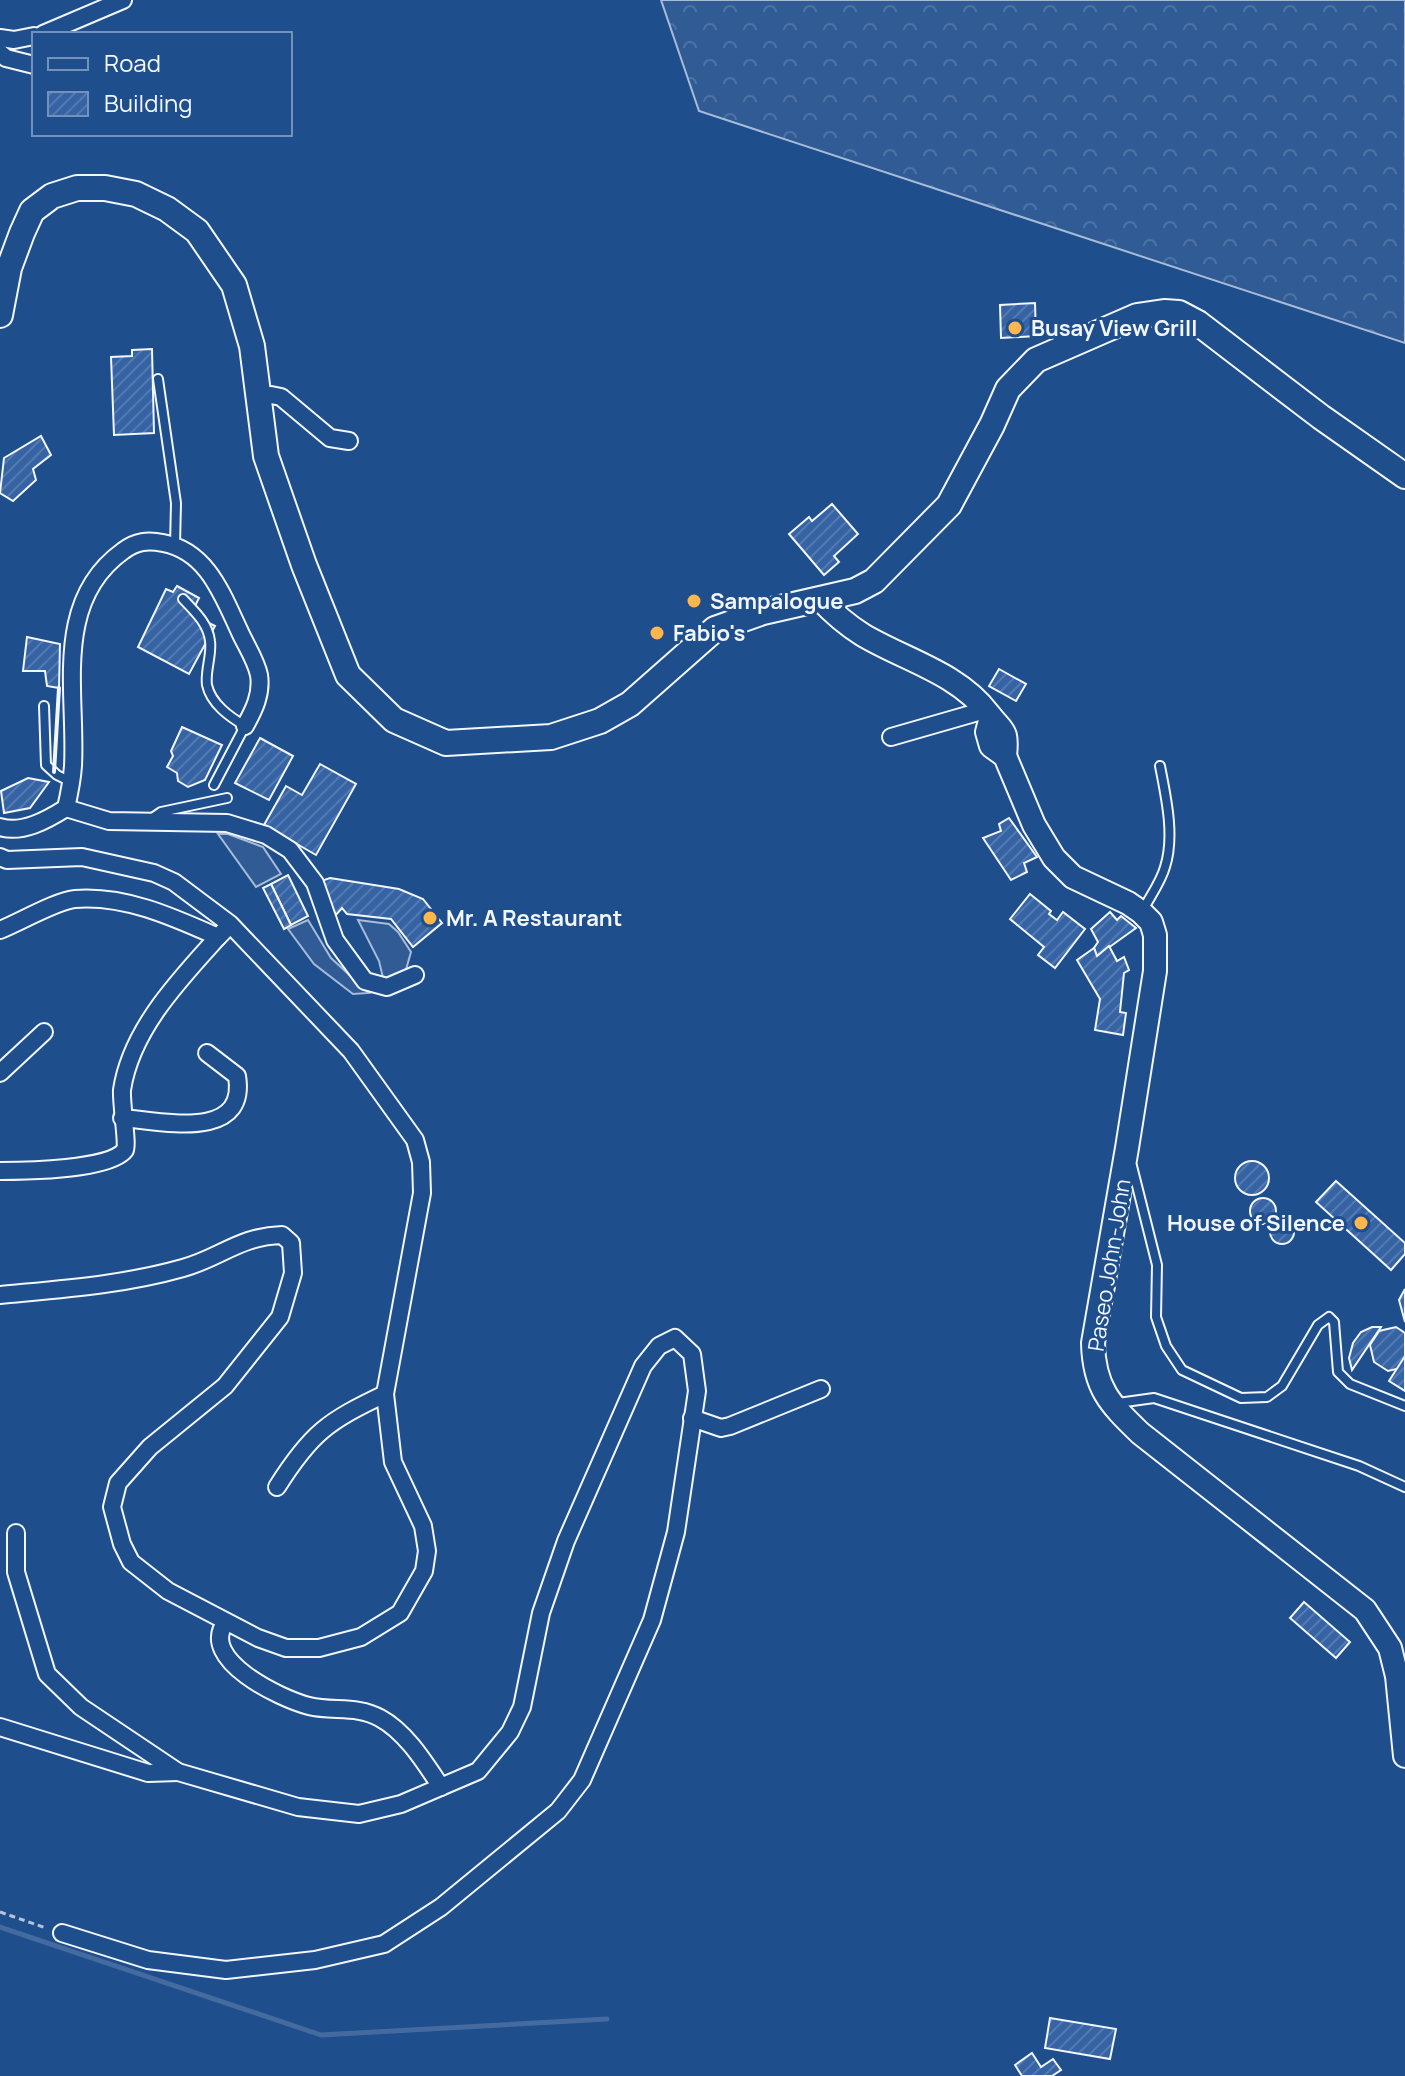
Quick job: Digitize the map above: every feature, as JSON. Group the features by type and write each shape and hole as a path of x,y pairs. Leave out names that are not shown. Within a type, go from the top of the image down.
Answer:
{"main road":[{"path":"0,315 9,268 32,211 52,196 77,188 105,188 136,194 167,209 197,231 234,285 252,346 266,456 304,565 348,675 394,720 446,743 551,737 600,721 630,704 715,629 763,612 855,591 874,581 949,505 1008,389 1022,372 1046,355 1137,316 1179,313 1198,323 1321,417 1405,476"}],"street":[{"path":"48,32 123,0"},
{"path":"0,38 14,40 32,36"},
{"path":"0,53 6,58 32,64"},
{"path":"257,399 271,395 281,397 330,438 349,441"},
{"path":"0,827 26,827 47,820 66,808 71,782 72,635 92,583 121,552 133,545 148,540 175,545 195,556 217,583 259,673 257,701 245,726"},
{"path":"820,599 863,635 965,688 988,713 987,732 991,746 1005,756 1043,841 1064,870 1141,912"},
{"path":"891,737 988,713"},
{"path":"66,808 109,821 227,823 266,835 290,850 315,883 335,940 365,981 387,987 415,975"},
{"path":"0,857 7,860 82,857 154,873 174,882 351,1051 415,1140 421,1162 422,1193 385,1394 393,1462 423,1526 427,1551 424,1571 400,1613 361,1637 319,1648 286,1648 226,1622 168,1591 131,1562 122,1544 112,1507 118,1483 150,1447 225,1386 280,1317 293,1273 291,1243 282,1235 243,1241 187,1267 118,1283 0,1295"},
{"path":"0,930 72,899 132,903 224,930"},
{"name":"Paseo John-John","path":"1141,912 1151,922 1156,952 1127,1148 1093,1343 1094,1364 1110,1404 1176,1463 1365,1610 1390,1648 1397,1676 1405,1756"},
{"path":"0,1171 58,1171 114,1157 127,1148 122,1118 122,1090 134,1050 170,991 224,930"},
{"path":"0,1073 44,1032"},
{"path":"122,1118 203,1125 232,1109 238,1100 237,1076 207,1053"},
{"path":"16,1533 16,1572 47,1674 81,1707 178,1772 298,1807 359,1814 401,1804 478,1771 510,1732 522,1707 541,1613 566,1541 643,1366 659,1346 675,1338 692,1354 697,1391 676,1532 652,1620 582,1780 558,1811 441,1907 384,1944 315,1960 226,1970 148,1960 62,1933"},
{"path":"692,1418 721,1428 730,1426 821,1389"},
{"path":"277,1487 314,1436 340,1415 385,1394"},
{"path":"226,1622 220,1630 219,1641 227,1656 248,1679 310,1706 353,1708 384,1720 419,1756 441,1787"},
{"path":"0,1727 148,1773 178,1772"}],"lane":[{"path":"158,379 176,503 175,545"},
{"path":"183,599 203,621 210,640 207,686 217,704 245,726 214,785"},
{"path":"44,706 46,765 71,782"},
{"path":"1141,912 1165,867 1167,803 1160,766"},
{"path":"147,822 161,812 227,798"},
{"path":"1127,1148 1157,1265 1156,1317 1166,1346 1182,1370 1241,1398 1267,1397 1282,1386 1318,1325 1329,1317 1334,1322 1338,1372 1350,1384 1405,1406"},
{"path":"1110,1404 1154,1398 1359,1466 1405,1487"}],"path":[{"path":"0,1912 62,1933"}],"shaded area":[{"path":"218,834 228,834 263,847 281,874 256,887"},
{"path":"308,920 331,958 369,993 353,994 314,964 288,929"},
{"path":"358,920 389,924 411,952 405,973 385,986 379,961"}],"green space":[{"path":"661,0 1405,0 1405,343 699,111"}],"building":[{"path":"1035,303 1036,336 1001,338 1000,305"},
{"path":"152,349 154,433 114,435 111,357 132,356 132,350"},
{"path":"41,436 51,455 33,469 36,480 13,501 0,493 4,458"},
{"path":"832,504 858,534 834,556 839,562 824,575 789,534 809,517 812,521"},
{"path":"177,586 199,598 191,614 215,626 189,674 138,647 166,589 173,592"},
{"path":"27,637 60,644 59,688 47,686 45,671 23,671"},
{"path":"999,669 1026,684 1016,701 989,686"},
{"path":"182,727 222,745 205,780 188,787 178,781 177,773 167,767"},
{"path":"260,738 293,756 269,800 235,783"},
{"path":"320,764 356,784 316,855 264,825 286,786 302,795"},
{"path":"28,778 49,782 30,808 4,813 1,791"},
{"path":"1009,818 1037,857 1024,863 1027,872 1011,880 983,838 1001,831 999,824"},
{"path":"288,875 308,916 291,925 271,884"},
{"path":"330,878 399,889 423,899 442,923 413,947 391,919 347,914 342,908 335,916 318,882"},
{"path":"271,884 291,925 284,929 263,888"},
{"path":"1030,894 1057,920 1063,912 1085,929 1055,968 1038,955 1044,947 1010,919"},
{"path":"1110,912 1117,920 1121,916 1136,928 1097,956 1094,948 1098,942 1091,929"},
{"path":"1109,946 1117,961 1124,957 1129,970 1124,973 1120,1012 1126,1013 1123,1035 1095,1030 1100,999 1077,960 1094,948 1097,956"},
{"path":"1252,1161 1264,1166 1269,1178 1264,1190 1252,1195 1240,1190 1235,1178 1240,1166"},
{"name":"House of Silence","path":"1336,1181 1405,1243 1405,1254 1391,1270 1316,1202"},
{"path":"1263,1198 1272,1202 1276,1211 1272,1220 1263,1224 1254,1220 1250,1211 1254,1202"},
{"path":"1282,1220 1290,1224 1294,1232 1290,1240 1282,1244 1274,1240 1270,1232 1274,1224"},
{"path":"1405,1289 1405,1322 1399,1300"},
{"path":"1381,1327 1352,1370 1349,1358 1353,1343 1361,1332"},
{"path":"1396,1327 1405,1333 1405,1367 1388,1371 1374,1362 1370,1345 1379,1331"},
{"path":"1405,1356 1405,1391 1389,1381"},
{"path":"1304,1602 1350,1642 1336,1658 1290,1618"},
{"path":"1050,2018 1116,2029 1110,2059 1045,2048"},
{"path":"1032,2053 1041,2067 1053,2059 1061,2070 1052,2076 1022,2076 1015,2065"}],"waterway":[{"path":"0,1927 321,2035 607,2019"}],"wall":[{"path":"54,772 59,688"}],"place":[{"name":"Busay View Grill","path":"1015,328"},
{"name":"Sampalogue","path":"694,601"},
{"name":"Fabio's","path":"657,633"},
{"name":"Mr. A Restaurant","path":"430,918"},
{"name":"House of Silence","path":"1361,1223"}]}
